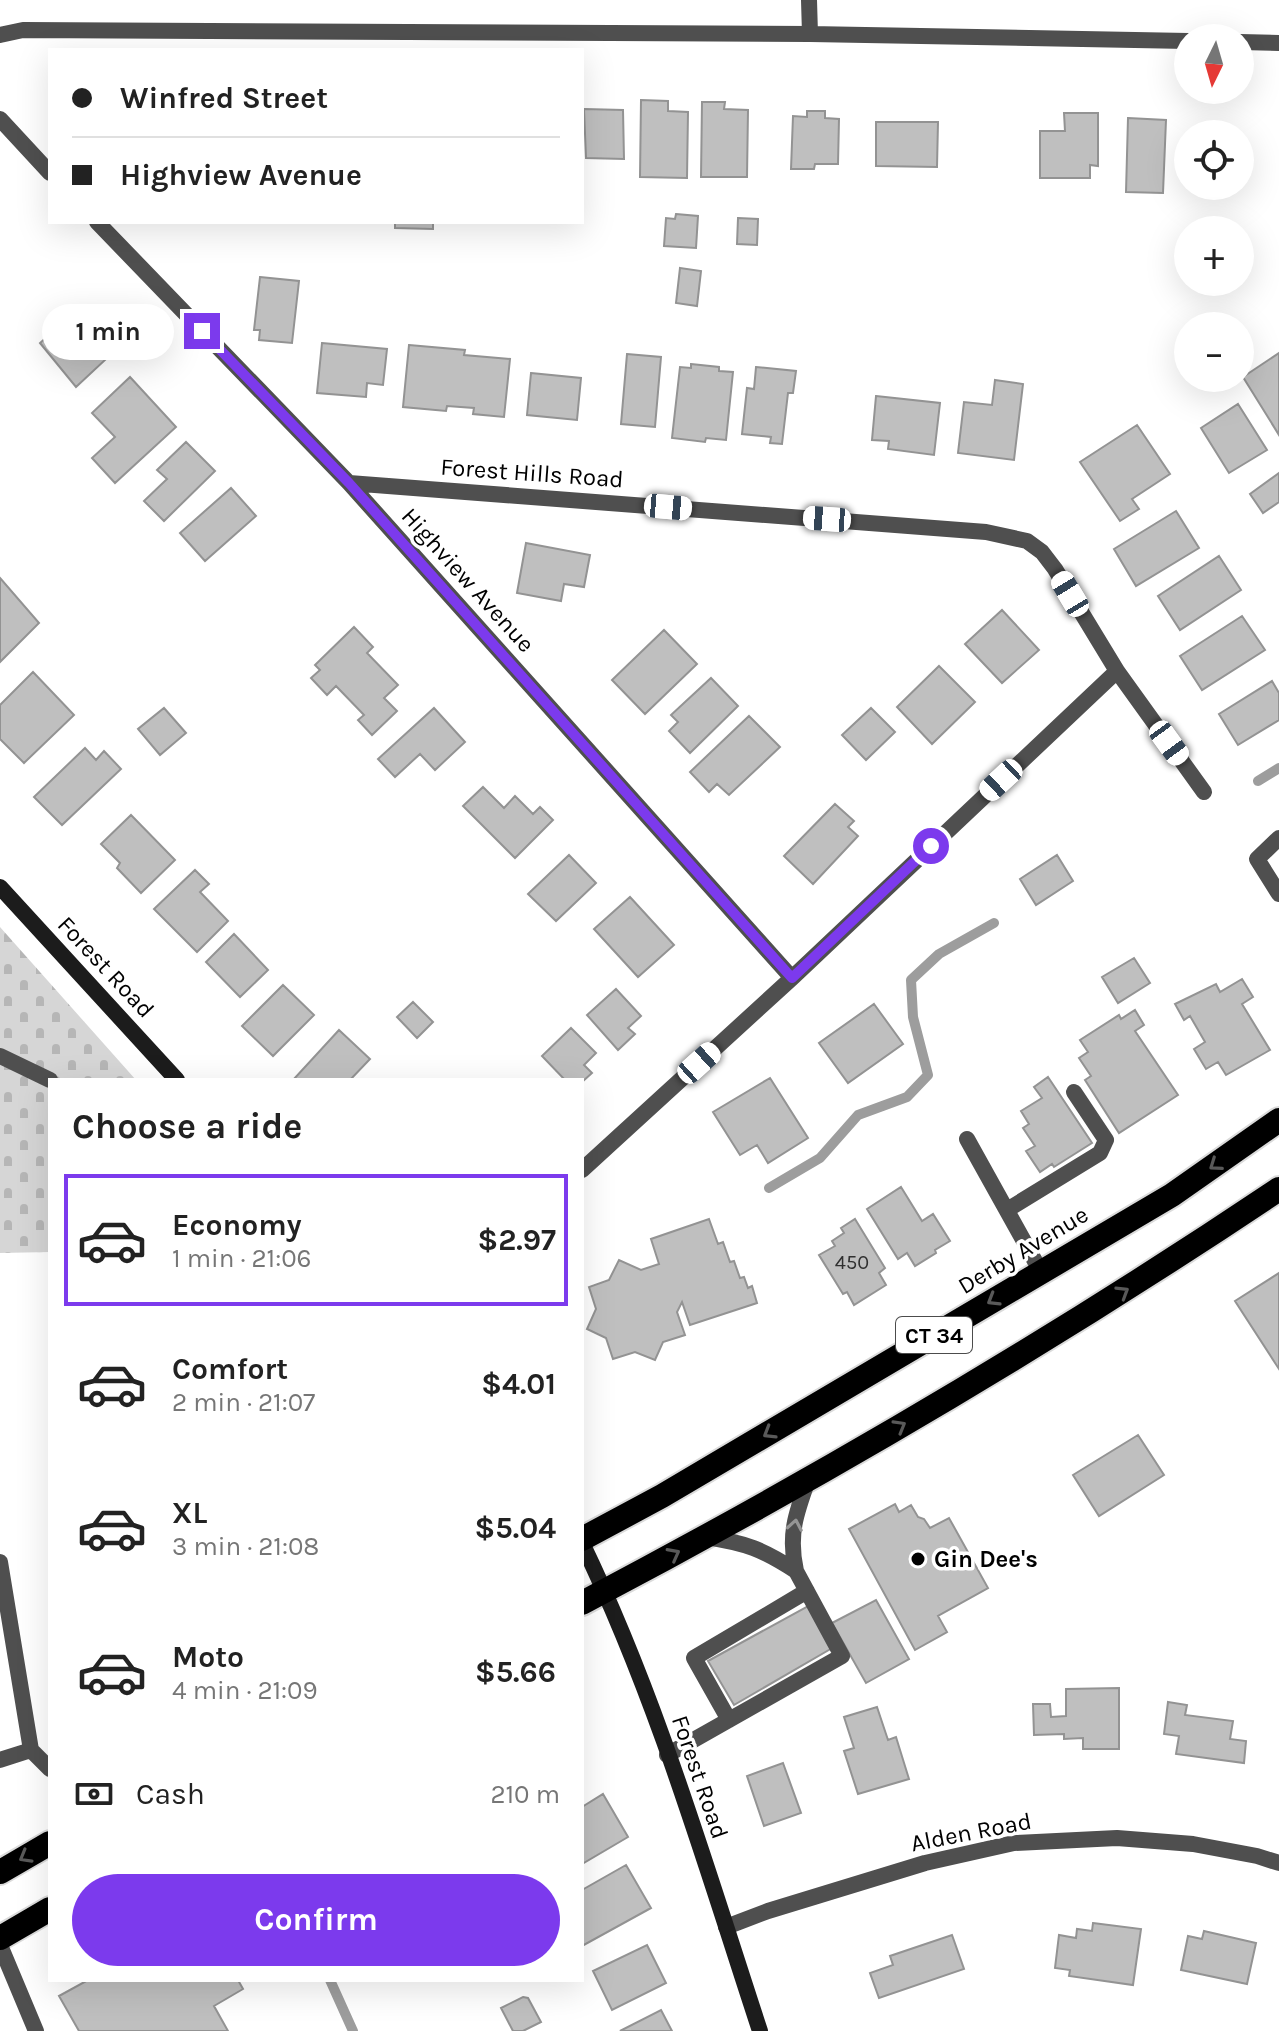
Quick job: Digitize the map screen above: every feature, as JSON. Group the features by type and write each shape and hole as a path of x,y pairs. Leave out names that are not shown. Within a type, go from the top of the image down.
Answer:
{"highway":[{"name":"Derby Avenue","path":"584,1540 1172,1195 1279,1120"},
{"name":"CT 34","path":"584,1602 808,1480 1033,1348 1150,1276 1279,1189"},
{"path":"0,1872 48,1844"},
{"path":"0,1938 48,1910"}],"main road":[{"name":"Forest Road","path":"0,887 175,1078"},
{"name":"Forest Road","path":"584,1545 605,1590 667,1755 760,2031"}],"street":[{"path":"809,0 810,34"},
{"path":"0,35 23,30 810,34 1174,41"},
{"path":"1254,42 1279,43"},
{"path":"0,119 48,171"},
{"name":"Highview Avenue","path":"99,224 349,483 792,978"},
{"name":"Forest Hills Road","path":"349,483 1007,535 1027,541 1042,552 1055,569 1117,671 1204,792"},
{"path":"584,1168 792,978 1117,671"},
{"path":"1279,838 1257,859 1279,894"},
{"path":"0,1056 48,1079"},
{"path":"1007,1210 1100,1153 1106,1140 1074,1092"},
{"path":"967,1139 1041,1272"},
{"path":"667,1755 729,1720 801,1673 842,1656 796,1571 791,1531 808,1480"},
{"path":"706,1537 762,1549 796,1571"},
{"path":"0,1562 31,1750 48,1767"},
{"path":"729,1720 694,1658 769,1621 807,1591"},
{"path":"0,1760 31,1750"},
{"name":"Alden Road","path":"726,1927 925,1863 1014,1843 1117,1838 1193,1844 1279,1863"},
{"path":"0,1945 36,2031"}],"green space":[{"path":"0,927 134,1078 48,1078 48,1252 0,1253"}],"building":[{"path":"641,100 668,101 668,111 688,112 687,178 640,177"},
{"path":"702,102 725,102 724,109 748,110 747,177 701,177"},
{"path":"584,109 623,110 624,159 586,158"},
{"path":"807,111 825,111 825,118 839,119 838,164 815,164 814,169 791,169 793,116 807,117"},
{"path":"1064,113 1098,113 1098,166 1090,165 1090,178 1040,178 1040,131 1065,131"},
{"path":"1128,118 1166,120 1163,193 1126,192"},
{"path":"876,122 938,122 937,167 876,166"},
{"path":"676,214 698,216 696,248 664,246 666,218 675,219"},
{"path":"738,218 758,219 757,245 737,244"},
{"path":"395,224 433,224 433,229 395,228"},
{"path":"680,268 701,271 697,306 676,303"},
{"path":"260,277 299,281 292,343 259,340 260,330 254,330"},
{"path":"69,317 105,360 76,387 40,343"},
{"path":"322,343 387,349 383,385 367,383 366,397 317,393"},
{"path":"409,345 465,350 464,355 510,359 504,417 473,414 474,408 447,406 446,411 403,407"},
{"path":"1279,353 1279,435 1252,392 1254,370"},
{"path":"627,354 661,357 655,427 621,424"},
{"path":"691,364 733,372 726,440 706,438 705,442 672,438 680,367 691,368"},
{"path":"756,367 796,371 793,393 788,393 782,444 770,443 771,437 742,434 747,388 754,389"},
{"path":"531,373 581,378 577,420 527,415"},
{"path":"130,377 176,427 115,483 92,458 115,437 92,413"},
{"path":"995,380 1023,384 1014,460 958,453 964,402 992,405"},
{"path":"876,396 940,403 934,455 888,449 889,441 872,440"},
{"path":"1238,404 1267,450 1229,473 1201,428"},
{"path":"1137,425 1170,474 1132,499 1139,509 1120,521 1080,462"},
{"path":"186,442 215,471 164,521 144,501 167,479 157,470"},
{"path":"1279,473 1279,502 1263,513 1250,494"},
{"path":"231,488 256,516 205,561 180,533"},
{"path":"1176,511 1199,548 1136,586 1114,549"},
{"path":"526,543 590,555 584,587 564,584 561,601 517,593"},
{"path":"1219,556 1241,590 1180,630 1158,596"},
{"path":"0,578 39,623 0,662"},
{"path":"1002,610 1039,650 1002,683 965,644"},
{"path":"1242,616 1265,650 1202,690 1180,656"},
{"path":"354,627 373,647 367,653 398,685 384,698 397,711 372,735 358,720 364,715 336,686 327,695 311,678 320,670 315,665"},
{"path":"664,630 697,664 645,714 612,680"},
{"path":"939,666 975,702 932,744 897,707"},
{"path":"33,672 74,715 24,763 0,739 0,705"},
{"path":"711,678 738,706 690,753 669,731 678,722 671,715"},
{"path":"1272,681 1279,693 1279,720 1238,745 1219,714"},
{"path":"164,708 186,733 160,755 138,729"},
{"path":"434,708 465,742 435,770 420,754 395,777 378,759"},
{"path":"871,708 895,732 866,760 842,735"},
{"path":"749,716 780,747 729,795 717,784 709,792 690,772"},
{"path":"85,748 96,760 104,751 121,769 62,825 34,797"},
{"path":"483,787 504,808 515,796 533,814 540,807 553,820 515,858 463,806"},
{"path":"835,804 854,821 848,827 858,836 813,884 784,856"},
{"path":"131,815 175,860 141,893 117,868 120,863 101,844"},
{"path":"569,855 596,883 556,921 528,894"},
{"path":"1057,855 1073,881 1036,905 1020,879"},
{"path":"195,870 209,884 200,892 228,921 197,952 154,909"},
{"path":"630,897 674,945 638,977 594,929"},
{"path":"234,934 268,970 240,997 206,962"},
{"path":"1134,958 1150,983 1118,1003 1102,977"},
{"path":"1242,979 1253,997 1242,1004 1270,1050 1226,1075 1218,1062 1206,1069 1194,1049 1205,1042 1190,1016 1184,1020 1175,1004 1216,984 1220,992"},
{"path":"283,985 314,1015 273,1056 242,1026"},
{"path":"616,989 641,1016 628,1028 635,1034 618,1050 587,1015"},
{"path":"413,1002 433,1022 417,1038 397,1017"},
{"path":"874,1004 903,1044 848,1083 819,1043"},
{"path":"1135,1010 1144,1025 1135,1031 1178,1095 1119,1133 1085,1080 1091,1076 1079,1058 1088,1052 1080,1040 1119,1015 1121,1019"},
{"path":"571,1028 596,1053 584,1065 592,1073 584,1080 563,1078 542,1056"},
{"path":"339,1030 370,1059 352,1078 295,1078"},
{"path":"1048,1077 1092,1143 1054,1167 1052,1164 1040,1172 1026,1151 1035,1146 1023,1128 1029,1124 1021,1111 1042,1098 1034,1087"},
{"path":"770,1078 808,1138 768,1163 757,1145 740,1155 713,1112"},
{"path":"901,1187 922,1221 933,1214 950,1241 915,1266 907,1253 898,1259 867,1209"},
{"path":"709,1219 718,1244 723,1242 740,1278 744,1277 748,1288 752,1286 757,1303 690,1325 682,1302 677,1312 685,1335 663,1342 655,1360 635,1352 613,1359 606,1338 587,1329 596,1309 589,1287 609,1280 619,1260 641,1270 659,1264 651,1239"},
{"path":"855,1219 885,1268 879,1273 886,1285 854,1305 847,1292 843,1294 819,1255 835,1246 832,1241 844,1233 841,1228"},
{"path":"1279,1273 1279,1369 1235,1301"},
{"path":"1138,1435 1164,1475 1099,1516 1073,1475"},
{"name":"Gin Dee's","path":"895,1504 899,1512 911,1505 930,1528 949,1518 988,1588 938,1616 947,1632 915,1650 849,1529"},
{"path":"876,1600 909,1659 866,1683 832,1623"},
{"path":"810,1605 834,1647 734,1705 708,1661"},
{"path":"1119,1688 1119,1749 1083,1749 1083,1738 1064,1739 1064,1734 1034,1735 1033,1704 1050,1704 1051,1717 1066,1716 1066,1689"},
{"path":"1168,1702 1187,1705 1185,1715 1233,1721 1230,1739 1246,1741 1244,1763 1176,1754 1179,1736 1164,1734"},
{"path":"877,1707 888,1740 896,1737 909,1779 858,1794 844,1751 854,1748 844,1717"},
{"path":"783,1763 801,1813 764,1826 747,1776"},
{"path":"603,1794 628,1837 584,1863 584,1806"},
{"path":"626,1865 651,1908 584,1945 584,1889"},
{"path":"1093,1923 1141,1929 1133,1985 1069,1976 1070,1970 1055,1968 1059,1935 1076,1938 1077,1929 1092,1931"},
{"path":"1204,1931 1256,1943 1247,1984 1181,1970 1188,1936 1202,1939"},
{"path":"952,1935 964,1969 879,1998 870,1973 893,1965 890,1956"},
{"path":"647,1945 666,1983 612,2010 593,1971"},
{"path":"84,1982 239,1982 243,1989 214,2006 228,2031 79,2031 59,1996"},
{"path":"523,1997 528,1998 541,2022 523,2031 513,2031 501,2008"},
{"path":"661,2010 672,2031 620,2031"}],"waterway":[{"path":"1258,781 1279,768"},
{"path":"769,1188 820,1158 858,1115 907,1097 928,1075 913,1017 911,980 939,954 994,923"},
{"path":"331,1982 353,2031"}],"place":[{"name":"Gin Dee's","path":"918,1559"}],"route":[{"path":"202,331 349,483 792,978 931,846"}]}
